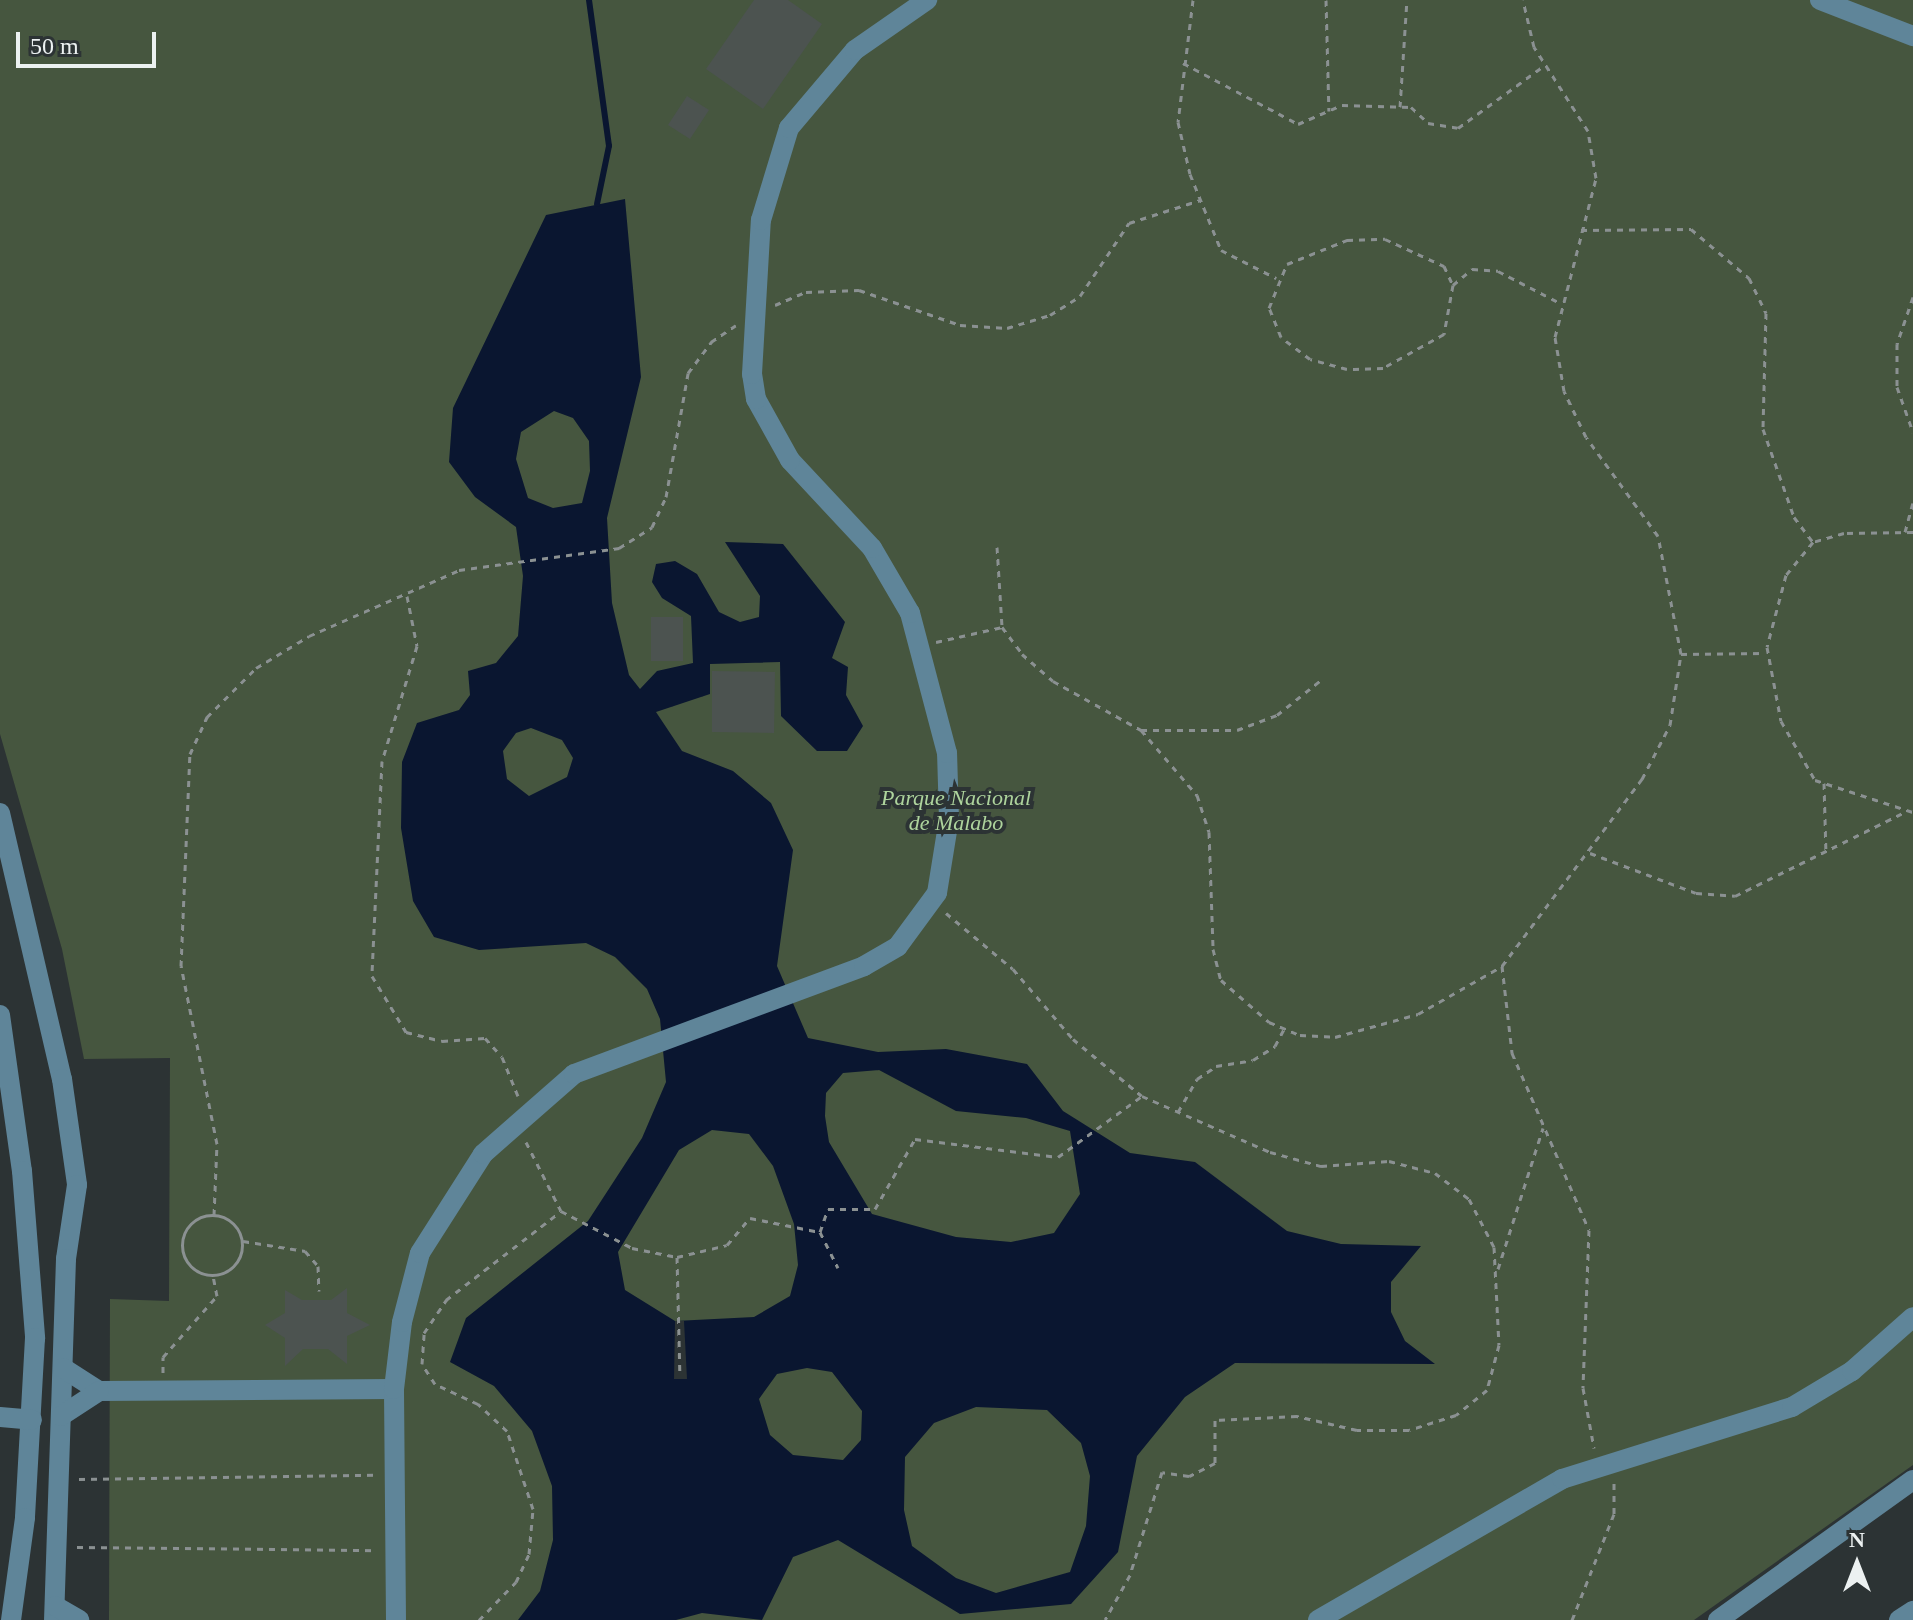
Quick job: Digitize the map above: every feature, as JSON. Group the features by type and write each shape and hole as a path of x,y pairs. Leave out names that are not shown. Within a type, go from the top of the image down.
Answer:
{"street":[{"path":"396,1620 394,1389 420,1253 466,1177 518,1120 574,1074 621,1052 821,982 898,946 931,902 946,860 947,753 921,646 872,548 770,430 752,374 753,313 761,220 789,128 855,50 927,0"},
{"path":"1820,0 1913,36"},
{"path":"0,813 66,1106 77,1185 66,1259 55,1613 79,1620"},
{"path":"0,1015 30,1255 32,1420 11,1620"},
{"path":"30,1255 66,1259"},
{"path":"1318,1620 1497,1511 1609,1464 1792,1407 1852,1371 1913,1317"},
{"path":"63,1368 99,1391 164,1393 394,1389"},
{"path":"61,1416 99,1391"},
{"path":"0,1417 32,1420"},
{"path":"1718,1620 1913,1480"}],"path":[{"path":"1193,0 1178,122 1200,200 1221,250 1276,278"},
{"path":"1326,0 1329,111"},
{"path":"1400,107 1407,0"},
{"path":"997,547 1002,627 1053,681 1141,730 1197,795 1209,832 1213,949 1221,980 1245,1006 1284,1028 1335,1037 1377,1029 1502,966 1590,853 1670,725 1681,654 1658,536 1586,437 1564,391 1555,337 1561,303 1596,178 1588,131 1545,65 1523,0"},
{"path":"1183,63 1298,124 1329,111 1400,107 1458,128 1545,65"},
{"path":"214,1215 217,1144 181,966 190,754 207,717 256,668 309,636 407,596 459,570 619,548 652,527 666,497 688,373 711,342 753,313 806,292 859,290 960,325 1007,328 1050,315 1080,296 1129,223 1200,200"},
{"path":"1581,230 1691,229 1749,278 1766,313 1763,429 1794,517 1813,542"},
{"path":"1385,239 1444,266 1453,285 1444,334 1383,368 1347,369 1310,359 1281,337 1269,308 1276,278 1308,252 1385,239"},
{"path":"1453,285 1472,269 1498,271 1561,303"},
{"path":"1913,297 1897,344 1897,387 1913,432"},
{"path":"1905,532 1913,503"},
{"path":"1911,811 1824,783 1794,754 1768,679 1767,653 1777,596 1813,542 1844,533 1913,532"},
{"path":"407,596 417,646 382,761 372,976 406,1032 442,1041 485,1038 518,1095 518,1120 541,1182 561,1211 577,1222 632,1248 677,1257 727,1245 750,1218 820,1232"},
{"path":"921,646 1002,627"},
{"path":"1681,654 1767,653"},
{"path":"1141,730 1237,730 1277,715 1321,680"},
{"path":"1824,783 1826,853"},
{"path":"1590,853 1696,893 1735,896 1911,811"},
{"path":"931,902 1013,969 1073,1039 1142,1096 1321,1166 1389,1161 1435,1173 1469,1199 1494,1247 1499,1345 1487,1390 1456,1415 1409,1430 1357,1430 1297,1416 1215,1420 1215,1463 1189,1476 1162,1472 1130,1575 1105,1620"},
{"path":"1502,966 1512,1053 1589,1230 1583,1388 1595,1450 1609,1464 1614,1514 1572,1620"},
{"path":"1178,1112 1197,1079 1216,1066 1253,1060 1275,1046 1284,1028"},
{"path":"838,1268 820,1232 828,1209 875,1209 915,1139 997,1143 1058,1157 1110,1125 1142,1096"},
{"path":"1497,1273 1543,1127"},
{"path":"479,1620 516,1582 529,1554 533,1509 507,1431 478,1404 435,1384 422,1364 424,1333 446,1300 561,1211"},
{"path":"214,1215 233,1223 243,1241 239,1261 213,1276 188,1264 182,1247 191,1224 214,1215"},
{"path":"243,1241 305,1251 318,1266 319,1291"},
{"path":"677,1257 680,1376"},
{"path":"164,1393 163,1357 217,1296 213,1276"},
{"path":"59,1479 395,1475"},
{"path":"57,1546 396,1550"}],"green space":[{"name":"Parque Nacional de Malabo","path":"0,0 1913,0 1913,1465 1694,1620 109,1620 110,1299 169,1301 170,1058 84,1059 62,949 0,734"}],"water":[{"path":"625,199 641,377 607,518 612,603 629,675 640,689 657,671 693,663 691,616 662,598 652,582 656,564 675,561 697,574 719,612 740,622 759,617 760,596 725,542 783,544 845,622 832,658 848,667 846,695 863,726 847,751 817,751 781,716 780,662 710,664 710,694 656,712 682,751 733,771 771,803 793,850 777,966 808,1038 878,1052 946,1049 1027,1064 1063,1111 1130,1153 1195,1162 1287,1231 1341,1244 1421,1246 1391,1282 1391,1312 1405,1341 1435,1364 1235,1363 1185,1397 1137,1456 1118,1552 1071,1604 960,1614 838,1540 793,1557 762,1620 702,1613 676,1620 518,1620 540,1591 553,1540 552,1486 532,1431 494,1386 450,1362 466,1318 588,1221 642,1138 666,1082 660,1019 647,989 615,957 586,943 479,950 434,937 413,901 401,828 402,762 417,723 459,710 470,695 468,671 496,663 518,636 523,576 516,527 475,497 449,462 453,408 546,215","holes":["554,411 573,418 589,441 590,471 582,503 553,508 528,498 516,459 521,432","531,728 562,740 573,758 567,777 529,796 507,779 503,751 516,733","879,1070 956,1111 1026,1118 1070,1131 1080,1194 1054,1233 1011,1242 956,1237 872,1214 829,1142 825,1116 826,1093 843,1073","712,1130 749,1134 773,1166 794,1224 798,1265 790,1296 754,1317 675,1321 625,1290 618,1252 679,1150","807,1368 832,1372 862,1411 861,1440 843,1460 793,1455 770,1435 759,1399 777,1374","976,1407 1047,1410 1081,1443 1090,1476 1086,1526 1070,1572 996,1593 956,1578 912,1546 904,1510 905,1457 934,1423"]}],"pier":[{"path":"675,1321 684,1321 687,1379 674,1379"}],"building":[{"path":"754,0 788,0 822,24 763,109 706,69"},
{"path":"687,96 709,110 690,139 668,125"},
{"path":"651,617 683,617 683,661 651,661"},
{"path":"712,671 775,672 774,733 712,732"},
{"path":"347,1288 347,1313 370,1325 347,1336 347,1364 328,1349 303,1349 285,1366 285,1338 265,1325 285,1313 285,1290 302,1300 331,1300"}],"waterway":[{"path":"589,0 609,146 597,204"}]}
